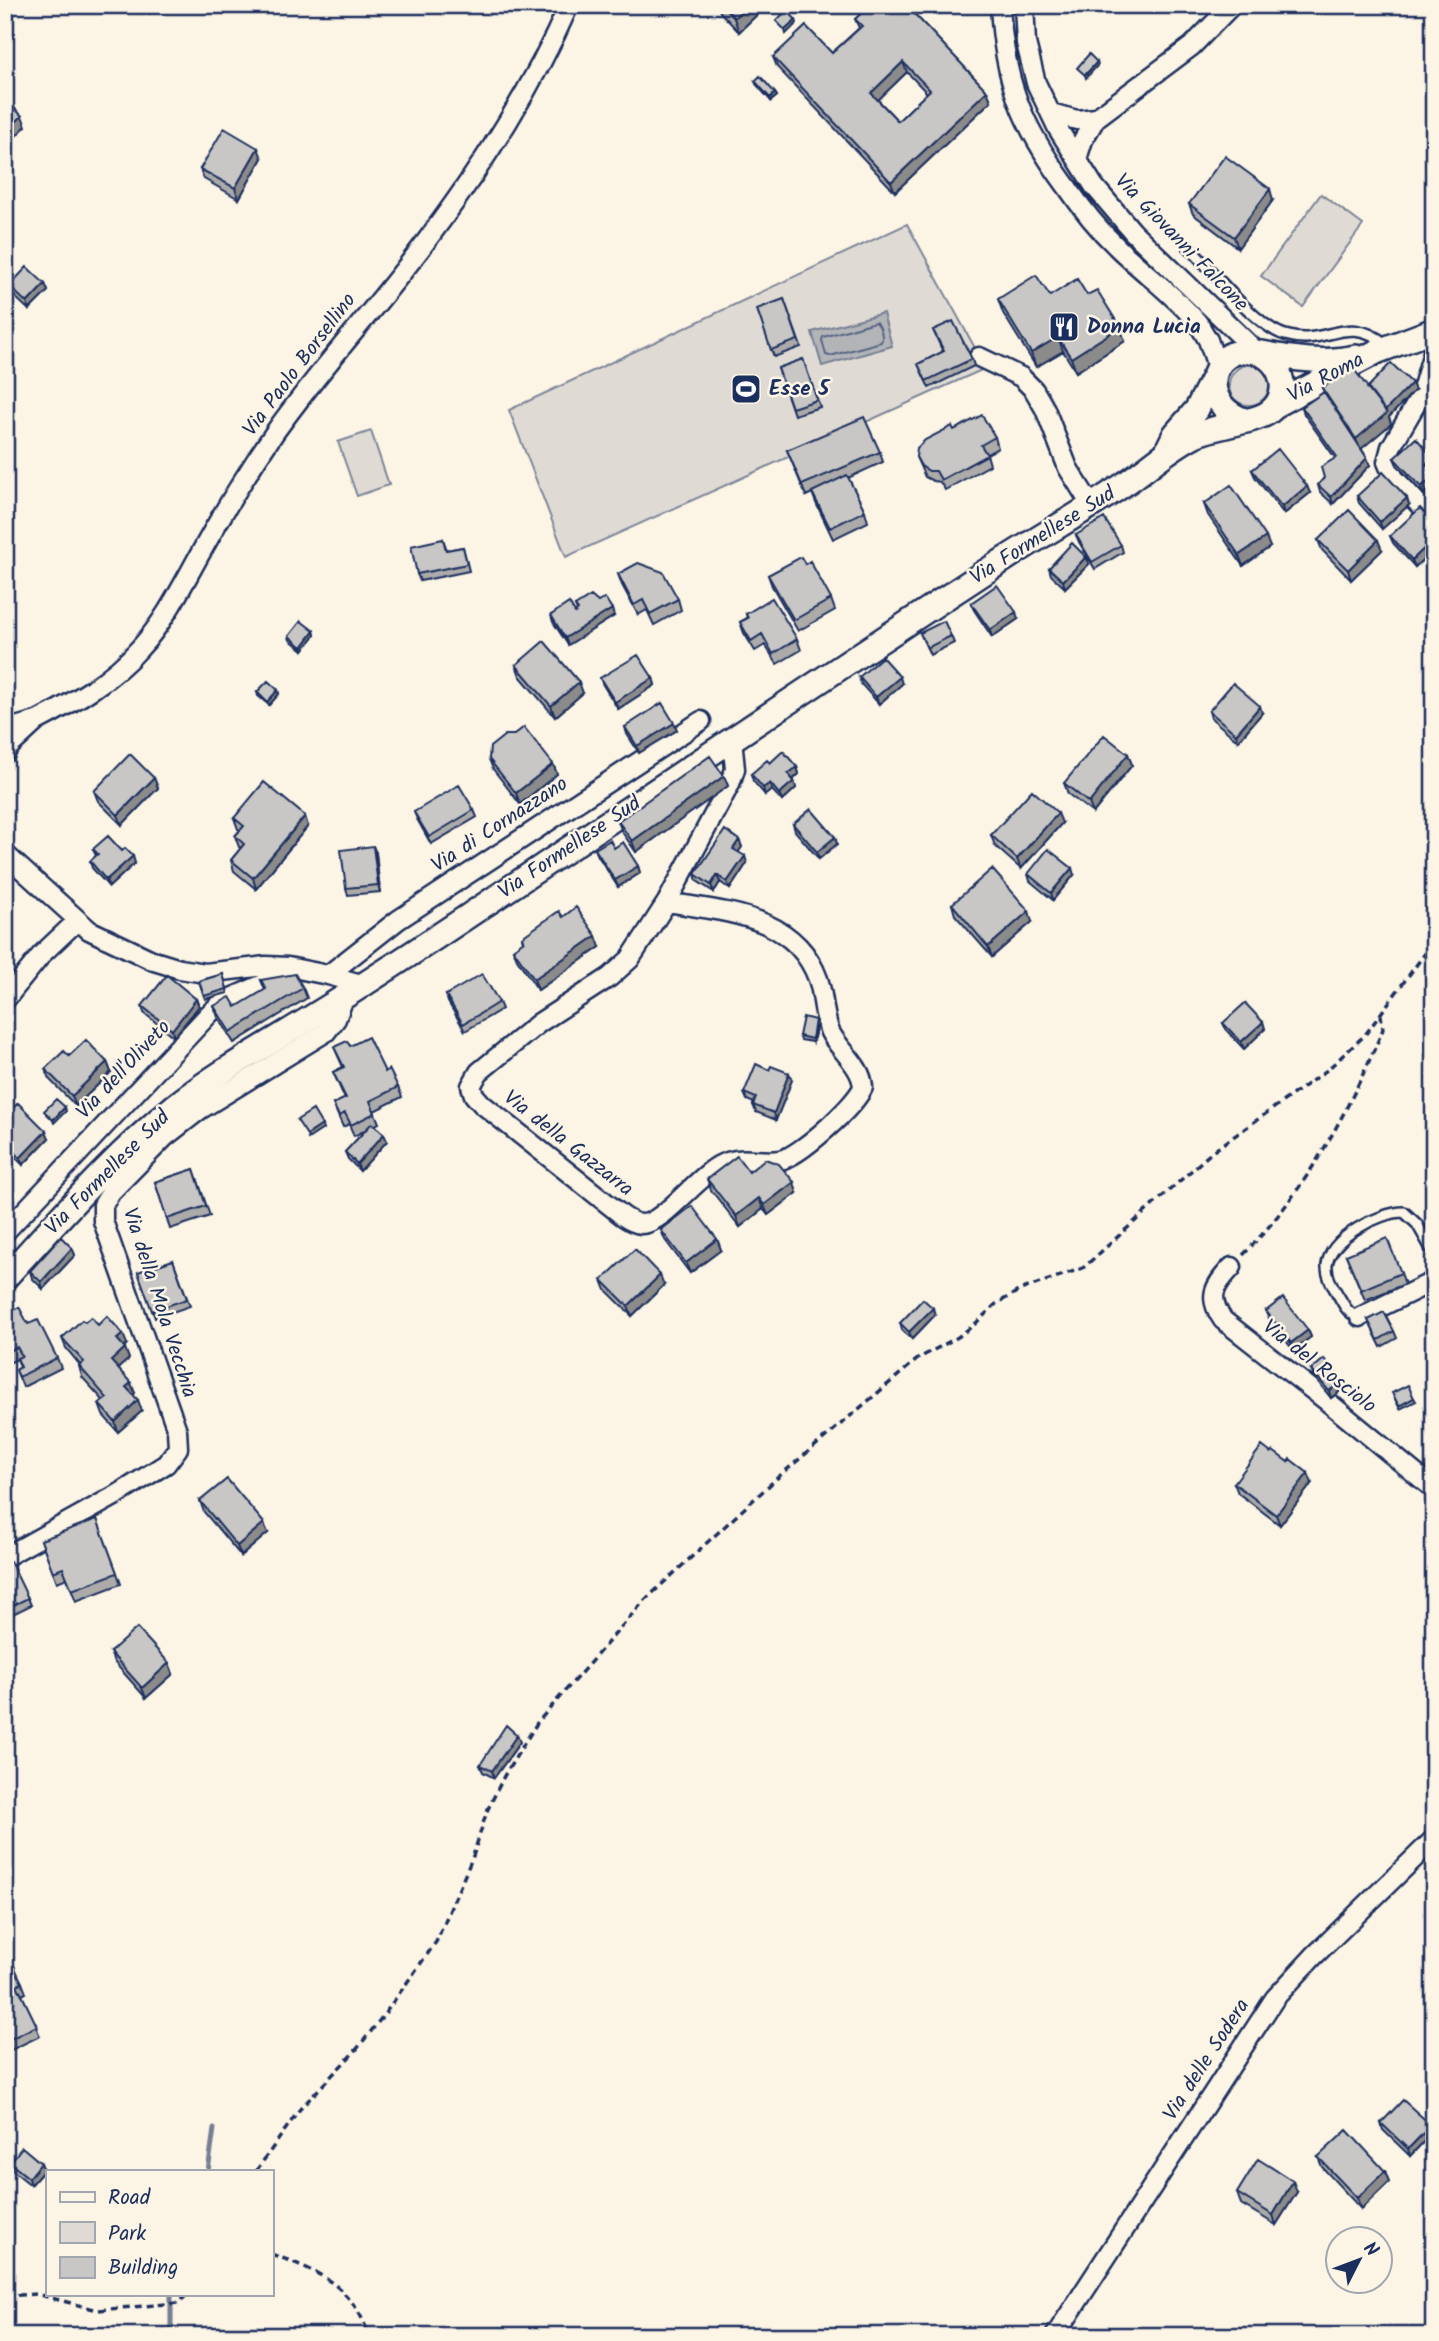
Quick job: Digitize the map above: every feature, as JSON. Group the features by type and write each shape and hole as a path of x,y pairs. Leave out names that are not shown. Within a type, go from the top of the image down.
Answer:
{"street":[{"name":"Via Paolo Borsellino","path":"6,744 37,721 101,682 149,638 234,494 271,439 326,365 432,234 505,129 546,58 569,5"},
{"name":"Via Giovanni Falcone","path":"1000,5 1003,45 1012,88 1031,134 1081,207 1098,227 1198,323 1208,340 1216,373"},
{"name":"Via Giovanni Falcone","path":"1024,5 1029,63 1040,95 1094,186 1121,219 1259,353"},
{"path":"1077,159 1083,140 1096,118 1192,46 1232,5"},
{"path":"1051,113 1077,120 1096,118"},
{"name":"Via Roma","path":"1259,353 1292,359 1339,360 1382,349 1434,330"},
{"name":"Via Roma","path":"1277,404 1382,349"},
{"path":"1434,349 1420,397 1391,447 1387,462 1398,483 1434,520"},
{"path":"1238,352 1259,353 1272,360 1279,370 1282,393 1277,404 1258,418 1245,420 1234,417 1224,410 1217,400 1214,388 1216,373 1227,357 1238,352"},
{"path":"979,357 1021,377 1034,390 1045,409 1068,468 1091,505"},
{"name":"Via Formellese Sud","path":"1165,454 1175,434 1197,409 1216,373"},
{"name":"Via Formellese Sud","path":"5,1278 90,1185 157,1121 209,1081 365,985 1165,454 1195,435 1245,420"},
{"name":"Via di Cornazzano","path":"328,975 419,905 701,721"},
{"name":"Via della Gazzarra","path":"667,902 747,916 772,926 792,940 813,970 820,987 828,1027 860,1073 863,1087 856,1100 794,1155 782,1160 744,1158 723,1163 656,1220 643,1224 632,1222 623,1216 482,1104 474,1095 471,1086 479,1072 539,1023 605,980 624,965 639,946 667,902 730,784 736,762 732,739"},
{"path":"5,854 77,921 114,944 154,961 180,969 213,973 266,966 298,969 365,985"},
{"path":"5,1000 42,954 77,921"},
{"name":"Via dell'Oliveto","path":"5,1232 218,1006 298,969"},
{"name":"Via della Mola Vecchia","path":"5,1557 121,1493 166,1464 178,1448 177,1430 103,1222 102,1210 108,1195 153,1148 189,1118 326,1032 336,1019 344,998"},
{"name":"Via del Rosciolo","path":"1232,1267 1219,1281 1214,1292 1215,1306 1223,1320 1434,1489"},
{"path":"1360,1317 1434,1281"},
{"name":"Via delle Sodera","path":"1055,2336 1270,2005 1314,1956 1434,1839"}],"lane":[{"path":"1187,245 1248,308 1278,332 1310,338 1348,330 1364,330 1382,349"},
{"path":"1360,1317 1347,1310 1327,1272 1329,1256 1347,1235 1369,1222 1392,1213 1404,1212 1417,1224 1434,1254"}],"path":[{"path":"257,2170 300,2109 357,2049 436,1942 473,1856 487,1811 504,1776 537,1723 645,1600 776,1479 919,1358 958,1337 996,1304 1020,1290 1083,1268 1212,1152 1327,1070 1365,1035 1434,941"},
{"path":"1232,1267 1269,1229 1307,1179 1348,1109 1368,1065 1383,1029 1381,1015"},
{"path":"273,2255 302,2265 332,2281 356,2309 369,2336"},
{"path":"5,2296 36,2294 98,2310 178,2303 186,2296"}],"green space":[{"path":"1321,194 1363,225 1303,307 1261,276"},
{"name":"Esse 5","path":"907,224 986,368 566,557 509,410"},
{"path":"1249,365 1257,366 1263,371 1268,377 1268,393 1263,399 1257,404 1249,405 1241,404 1235,399 1230,393 1229,385 1230,377 1235,371 1241,366"},
{"path":"371,431 389,485 357,496 338,442"}],"water":[{"path":"883,313 892,346 822,366 812,332"}],"building":[{"path":"722,5 747,5 734,18"},
{"path":"864,5 906,5 987,91 891,182 773,57 806,26 832,53 862,26 855,19 867,8","holes":["903,62 930,90 898,121 871,93"]},
{"path":"787,10 796,20 785,30 776,21"},
{"path":"1089,54 1097,62 1085,75 1077,68"},
{"path":"760,76 775,93 770,98 755,81"},
{"path":"5,98 22,116 5,132"},
{"path":"224,128 258,148 235,188 200,169"},
{"path":"1225,156 1270,189 1234,237 1189,204"},
{"path":"27,267 45,284 27,303 9,286"},
{"name":"Donna Lucia","path":"1036,275 1050,296 1077,279 1087,295 1097,290 1120,327 1071,358 1058,337 1031,353 998,299"},
{"path":"784,299 798,340 771,350 757,309"},
{"path":"953,321 972,359 926,381 918,364 944,351 933,330"},
{"path":"803,359 817,400 792,408 778,368"},
{"path":"1391,363 1412,383 1385,411 1367,388"},
{"path":"1353,368 1387,413 1356,439 1322,388"},
{"path":"1434,373 1434,393 1424,383"},
{"path":"1324,392 1367,458 1331,497 1318,485 1324,478 1321,467 1337,457 1302,407"},
{"path":"982,415 995,437 981,445 987,455 941,480 936,471 929,471 921,466 916,457 917,448 925,440 952,426 954,430"},
{"path":"864,417 880,452 802,485 787,450"},
{"path":"1416,438 1433,457 1426,464 1434,476 1421,487 1394,458"},
{"path":"1278,449 1307,486 1282,507 1252,470"},
{"path":"1383,472 1407,498 1380,522 1357,496"},
{"path":"847,475 865,511 830,528 812,492"},
{"path":"1231,485 1266,537 1239,555 1204,504"},
{"path":"1420,508 1434,523 1434,539 1412,560 1390,536"},
{"path":"1349,510 1378,540 1348,570 1318,540"},
{"path":"1104,518 1121,545 1092,562 1076,535"},
{"path":"443,539 446,550 463,547 467,564 417,574 411,546"},
{"path":"1072,543 1086,557 1063,581 1049,568"},
{"path":"801,557 805,564 810,561 831,599 794,620 768,575"},
{"path":"638,563 663,572 678,599 650,614 643,600 634,605 618,574"},
{"path":"997,585 1016,612 990,630 971,603"},
{"path":"591,596 598,602 605,598 612,609 565,638 551,615 569,603 575,613 578,610 575,606"},
{"path":"772,598 797,639 773,654 762,634 751,641 740,622 748,618 746,614"},
{"path":"301,621 314,631 302,647 289,636"},
{"path":"944,621 951,636 927,648 920,633"},
{"path":"544,641 579,682 551,706 516,665"},
{"path":"638,655 653,678 615,702 600,678"},
{"path":"882,657 900,677 876,697 859,677"},
{"path":"268,681 278,690 267,702 257,692"},
{"path":"1233,683 1260,706 1236,734 1209,711"},
{"path":"662,703 674,723 637,746 625,727"},
{"path":"524,727 553,764 516,793 489,759 490,747 505,735 514,735"},
{"path":"1104,735 1128,754 1089,803 1064,783"},
{"path":"783,751 797,767 788,774 794,781 779,794 770,783 763,788 751,774 767,760 770,763"},
{"path":"130,754 154,778 118,815 94,791"},
{"path":"710,756 724,776 632,841 618,821"},
{"path":"264,782 305,816 253,878 231,860 244,844 235,836 244,826 234,818"},
{"path":"459,785 474,810 429,837 414,812"},
{"path":"1032,790 1058,813 1017,859 991,835"},
{"path":"811,809 835,837 817,852 793,824"},
{"path":"725,830 739,840 733,849 745,856 727,882 717,875 711,885 695,874"},
{"path":"108,836 122,851 125,848 133,856 106,880 90,861 98,854 93,849"},
{"path":"610,840 614,848 623,842 638,866 615,880 595,849"},
{"path":"373,846 378,885 346,888 341,850"},
{"path":"1048,849 1072,868 1051,893 1028,874"},
{"path":"992,869 1029,911 988,947 952,904"},
{"path":"576,907 596,936 534,979 513,949 524,941 522,937 559,911 563,917"},
{"path":"223,974 227,989 204,996 199,981"},
{"path":"295,974 303,988 230,1032 214,1006 230,997 236,1007 266,989 261,980"},
{"path":"482,974 499,1002 463,1024 446,995"},
{"path":"167,975 196,999 172,1030 142,1006"},
{"path":"1245,1003 1263,1022 1241,1042 1223,1023"},
{"path":"803,1017 815,1020 812,1039 799,1036"},
{"path":"368,1037 385,1072 389,1069 398,1087 370,1101 375,1113 351,1125 345,1113 339,1116 333,1104 346,1098 333,1072 344,1067 334,1047 347,1041 350,1046"},
{"path":"86,1040 107,1062 72,1096 45,1069 64,1051 69,1056"},
{"path":"756,1064 769,1070 771,1066 789,1073 774,1113 753,1105 756,1098 744,1093"},
{"path":"56,1099 65,1107 53,1120 44,1111"},
{"path":"18,1103 46,1131 20,1158 5,1143 5,1116"},
{"path":"313,1110 322,1125 307,1135 297,1120"},
{"path":"372,1123 384,1134 357,1164 345,1152"},
{"path":"737,1156 749,1172 765,1159 779,1164 794,1182 764,1205 759,1198 736,1216 707,1179"},
{"path":"194,1169 206,1206 167,1219 155,1182"},
{"path":"692,1206 717,1239 686,1263 661,1230"},
{"path":"61,1237 72,1248 41,1282 30,1271"},
{"path":"1387,1238 1401,1273 1361,1290 1346,1255"},
{"path":"635,1249 660,1275 628,1306 602,1280"},
{"path":"173,1260 187,1299 152,1311 138,1272"},
{"path":"1283,1298 1308,1330 1291,1343 1266,1311"},
{"path":"923,1299 933,1308 909,1332 900,1323"},
{"path":"19,1307 28,1324 38,1320 57,1358 19,1377 16,1370 21,1367 17,1358 22,1356 17,1347 5,1353 5,1314"},
{"path":"1384,1312 1394,1331 1378,1340 1368,1320"},
{"path":"107,1316 123,1334 117,1339 125,1348 111,1361 131,1383 126,1387 138,1400 115,1422 99,1404 107,1398 79,1366 84,1362 62,1338 82,1320 85,1322 91,1317 98,1325"},
{"path":"1324,1359 1342,1381 1329,1391 1311,1370"},
{"path":"1408,1385 1414,1398 1399,1406 1392,1393"},
{"path":"1262,1446 1288,1462 1290,1459 1308,1473 1276,1515 1234,1483"},
{"path":"227,1479 264,1523 237,1546 200,1501"},
{"path":"97,1519 117,1573 72,1590 63,1568 53,1572 41,1540"},
{"path":"10,1561 28,1598 8,1608 5,1602 5,1563"},
{"path":"137,1628 169,1663 142,1688 110,1652"},
{"path":"506,1725 517,1735 492,1771 480,1765"},
{"path":"8,1953 22,1983 17,1985 37,2026 6,2041 5,1954"},
{"path":"1403,2100 1431,2125 1408,2149 1381,2123"},
{"path":"1347,2130 1385,2171 1357,2198 1318,2157"},
{"path":"22,2147 41,2163 29,2178 10,2163"},
{"path":"1258,2159 1293,2181 1273,2215 1237,2193"}],"waterway":[{"path":"208,2170 214,2129"},
{"path":"171,2296 171,2336"}],"place":[{"name":"Donna Lucia","path":"1064,327"},
{"name":"Esse 5","path":"746,389"}]}
